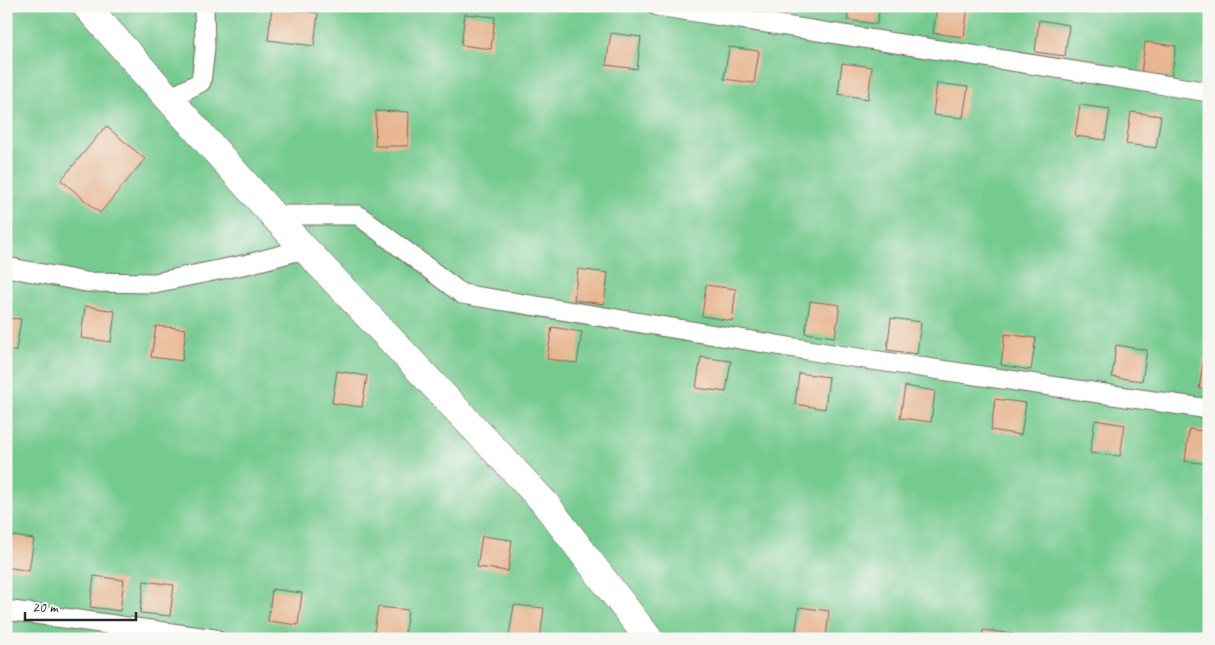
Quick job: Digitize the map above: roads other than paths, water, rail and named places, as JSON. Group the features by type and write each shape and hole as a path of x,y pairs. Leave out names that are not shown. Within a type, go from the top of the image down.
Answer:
{"street":[{"path":"86,6 304,249 544,502 649,639"}],"lane":[{"path":"168,98 201,82 205,48 204,6"},
{"path":"657,6 1209,92"},
{"path":"273,215 358,214 462,294 838,355 1209,408"},
{"path":"6,267 86,282 154,283 248,264 304,249"},
{"path":"6,610 215,639"}]}
